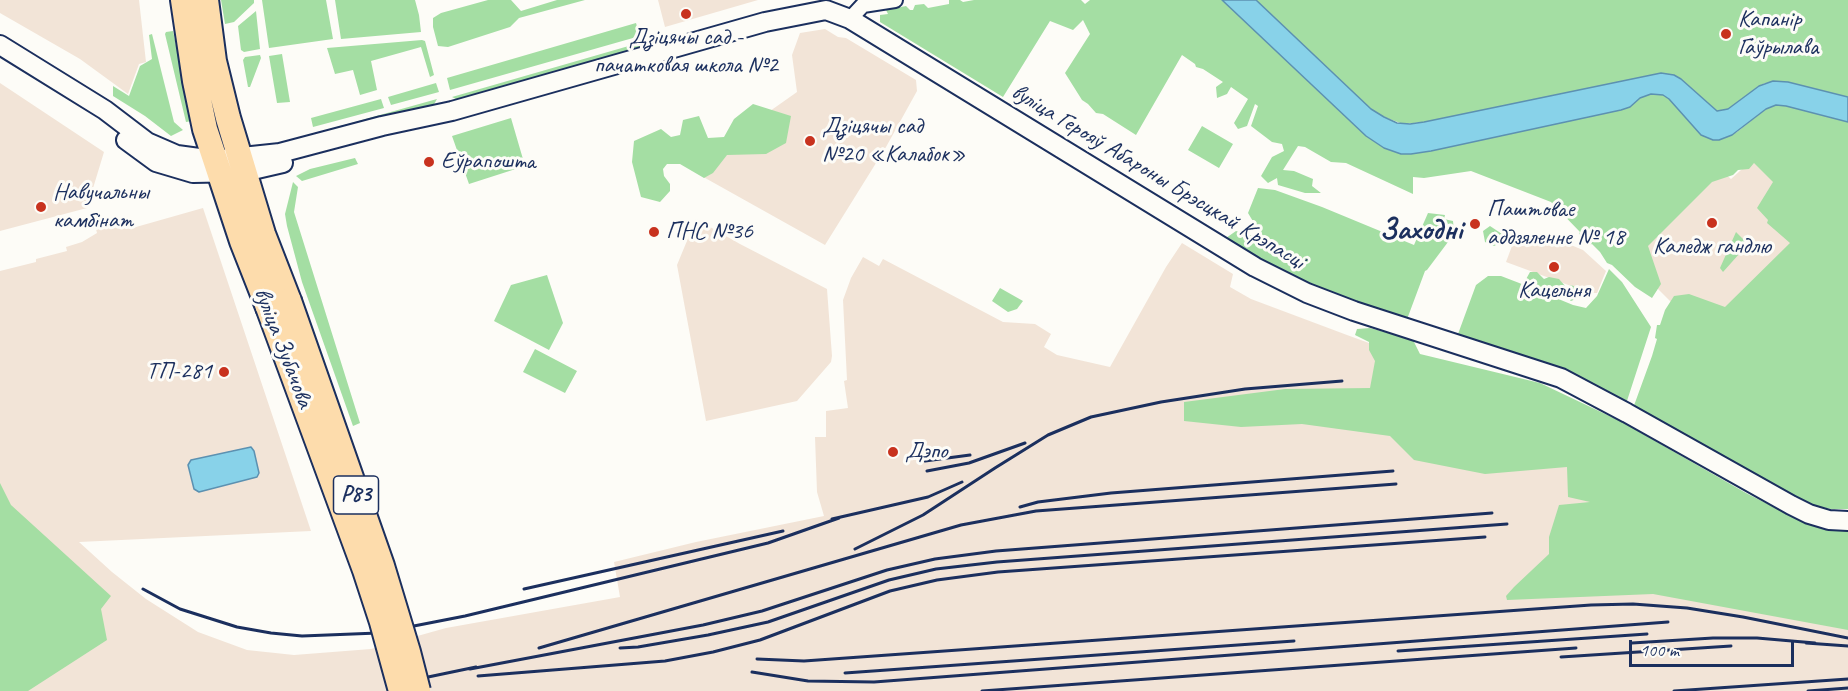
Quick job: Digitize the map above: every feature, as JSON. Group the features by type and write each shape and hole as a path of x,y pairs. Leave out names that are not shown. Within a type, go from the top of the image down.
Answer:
{"highway":[{"name":"вуліца Зубачова","path":"183,0 195,81 205,129 216,166 242,240 278,304 382,566 418,691"},
{"name":"вуліца Зубачова","path":"206,0 214,63 263,234 278,304 382,622 401,691"}],"main road":[{"name":"вуліца Герояў Абароны Брэсцкай Крэпасці","path":"0,45 70,88 130,144 156,162 193,173 216,166 277,165 432,120 452,111 781,18 826,10 850,19 1255,267 1307,293 1561,378 1809,514 1829,520 1848,521"}],"street":[{"path":"850,19 863,5 895,0"}],"shaded area":[{"path":"0,0 139,0 146,62 139,64 128,94 80,59 0,13"},
{"name":"Дзіцячы сад - пачатковая школа №2","path":"658,0 758,0 665,27"},
{"name":"Дзіцячы сад №20 «Калабок»","path":"825,29 838,37 846,38 916,80 917,91 886,147 825,245 698,174 736,135 797,92 792,55 800,33"},
{"path":"0,83 104,152 87,208 0,231"},
{"path":"1682,135 1731,179 1771,143 1822,144 1779,313 1684,315 1647,278 1585,160"},
{"path":"203,208 311,531 79,542 146,599 198,632 247,650 294,655 371,649 446,628 620,597 614,562 696,542 824,516 817,492 815,437 826,437 826,411 848,408 844,381 847,380 843,300 851,278 863,257 879,266 883,259 1003,322 1035,324 1051,334 1044,347 1057,355 1110,367 1182,243 1233,274 1230,287 1251,299 1432,366 1848,562 1848,691 0,691 0,271 67,251 66,247 82,242 97,233 96,229 123,224 129,229"},
{"path":"696,219 827,289 831,362 797,401 706,421 677,265"},
{"name":"Кацельня","path":"1542,233 1583,250 1606,271 1597,293 1590,293 1506,262 1512,246"}],"green space":[{"path":"221,0 254,0 254,3 234,22 225,24"},
{"path":"262,0 326,0 333,39 269,48"},
{"path":"335,0 415,0 421,32 341,39"},
{"path":"488,0 511,0 521,11 557,0 585,0 519,18 510,27 448,47 438,46 433,18 441,13"},
{"path":"949,0 963,2 974,0 1081,0 1085,4 1090,0 1222,0 1366,136 1401,154 1431,151 1621,110 1651,94 1663,95 1669,99 1701,134 1713,140 1725,138 1737,132 1766,109 1776,105 1848,122 1848,509 1831,509 1798,502 1632,411 1657,339 1655,338 1657,325 1660,325 1665,310 1674,296 1689,294 1725,307 1790,243 1767,223 1768,220 1757,208 1773,182 1754,163 1749,169 1738,170 1733,175 1712,182 1648,246 1661,284 1652,298 1607,263 1600,252 1592,244 1589,245 1579,234 1580,232 1551,202 1471,171 1424,178 1413,177 1413,194 1346,163 1331,162 1305,147 1298,146 1283,170 1294,171 1313,179 1312,186 1321,193 1305,193 1278,185 1277,178 1268,183 1261,176 1272,157 1284,151 1282,144 1272,142 1251,126 1258,106 1255,104 1247,126 1238,129 1234,123 1248,99 1231,87 1227,94 1217,98 1216,87 1223,82 1196,67 1182,55 1136,135 1103,114 1096,113 1082,100 1065,73 1090,34 1083,20 1073,30 1050,21 1003,97 880,22 880,15 888,14 886,10 906,6 913,10 915,5 924,4 928,8 949,4"},
{"path":"1256,0 1848,0 1848,97 1788,82 1765,83 1728,109 1717,111 1681,79 1674,75 1661,73 1424,122 1403,124 1371,109"},
{"path":"256,11 260,49 244,52 241,50 238,26"},
{"path":"636,23 640,36 450,90 447,78"},
{"path":"173,31 192,121 186,122 165,34"},
{"path":"152,34 174,122 183,130 171,136 113,96 113,86 129,96 140,66 152,59 149,35"},
{"path":"425,41 434,75 430,77 421,47 371,61 377,90 360,95 353,70 335,74 327,48"},
{"path":"646,41 645,47 464,99 452,97"},
{"path":"282,54 290,102 277,103 269,56"},
{"path":"260,55 261,58 250,87 248,87 243,60 245,57"},
{"path":"436,83 439,92 391,105 388,97"},
{"path":"381,99 384,108 313,127 311,118"},
{"path":"437,99 433,106 280,145 280,143"},
{"path":"753,104 791,116 786,143 766,154 727,155 713,173 704,178 680,164 667,164 663,169 664,176 670,184 670,191 660,202 641,197 632,162 634,141 661,129 671,137 680,135 683,120 699,116 708,138 724,137 734,119"},
{"path":"511,118 525,166 469,184 452,136"},
{"path":"1202,126 1233,144 1219,168 1188,150"},
{"path":"355,158 358,164 302,181 296,176 310,169"},
{"path":"293,182 298,187 294,212 360,423 353,426 302,282 287,226 285,214"},
{"path":"1258,188 1275,190 1322,207 1414,245 1428,213 1445,215 1444,219 1453,221 1454,232 1425,271 1406,322 1337,299 1227,245 1226,238 1236,231 1260,238 1260,233 1248,213"},
{"path":"1490,226 1502,234 1502,242 1494,246 1485,242 1483,231"},
{"path":"1736,232 1748,244 1723,272 1720,268"},
{"path":"1609,269 1622,282 1651,327 1625,407 1463,340 1458,334 1476,285 1488,276 1501,276 1527,286 1525,281 1530,272 1537,272 1544,279 1549,277 1559,279 1566,287 1571,285 1583,290 1583,296 1571,301 1560,291 1549,293 1539,291 1586,308 1597,296"},
{"path":"547,275 563,323 549,350 494,321 511,285"},
{"path":"1000,288 1023,301 1017,309 1008,312 992,301"},
{"path":"1370,328 1413,340 1420,354 1540,383 1622,422 1787,514 1826,527 1848,527 1848,630 1653,594 1507,600 1506,596 1514,587 1549,554 1549,537 1559,505 1590,502 1568,497 1567,467 1485,474 1414,460 1390,436 1302,424 1241,427 1184,421 1184,402 1285,389 1370,388 1375,361 1369,350 1369,342 1355,335 1357,329"},
{"path":"535,349 577,371 565,393 523,372"},
{"path":"0,483 11,505 111,596 101,609 107,640 28,691 0,691"}],"water":[{"path":"1222,0 1256,0 1371,109 1397,123 1424,122 1661,73 1674,75 1681,79 1717,111 1728,109 1759,86 1773,81 1788,82 1848,97 1848,122 1776,105 1766,109 1732,135 1713,140 1701,135 1669,99 1663,95 1651,94 1621,110 1431,151 1401,154 1384,148 1366,136"},
{"path":"251,447 259,473 257,477 199,492 194,489 188,465 191,460"}],"railway":[{"path":"855,549 923,515 1048,435 1091,417 1161,402 1245,389 1342,381"},
{"path":"927,471 969,463 1025,443"},
{"path":"925,461 970,455"},
{"path":"1020,507 1038,502 1111,493 1393,471"},
{"path":"832,519 928,497 962,482"},
{"path":"539,648 961,525 1036,511 1396,484"},
{"path":"470,669 703,625 762,611 887,570 935,559 996,551 1492,513"},
{"path":"143,589 180,609 237,627 302,636 378,633 465,616 768,543 839,518"},
{"path":"620,648 708,635 768,622 889,580 936,569 997,562 1507,524"},
{"path":"524,589 783,531"},
{"path":"478,676 665,661 713,652 760,640 890,591 937,580 998,572 1485,537"},
{"path":"757,659 804,661 1591,605 1633,604 1687,608 1848,638"},
{"path":"752,672 808,681 874,682 1668,622"},
{"path":"1398,651 1647,634"},
{"path":"1632,643 1713,638 1757,638 1815,643"},
{"path":"845,673 1294,641"},
{"path":"1806,643 1848,646"},
{"path":"1561,657 1731,646"},
{"path":"982,691 1576,648"},
{"path":"409,681 476,667"},
{"path":"1674,691 1848,679"},
{"path":"1808,691 1848,688"}],"place":[{"name":"Дзіцячы сад - пачатковая школа №2","path":"686,14"},
{"name":"Капанір Гаўрылава","path":"1726,34"},
{"name":"Дзіцячы сад №20 «Калабок»","path":"810,141"},
{"name":"Еўрапошта","path":"429,162"},
{"name":"Навучальны камбінат","path":"41,207"},
{"name":"Каледж гандлю","path":"1712,223"},
{"name":"Паштовае аддзяленне № 18","path":"1475,224"},
{"name":"ПНС №36","path":"654,232"},
{"name":"Кацельня","path":"1554,267"},
{"name":"ТП-281","path":"224,372"},
{"name":"Дэпо","path":"893,452"}],"district":[{"name":"Заходні","path":"1421,231"}]}
